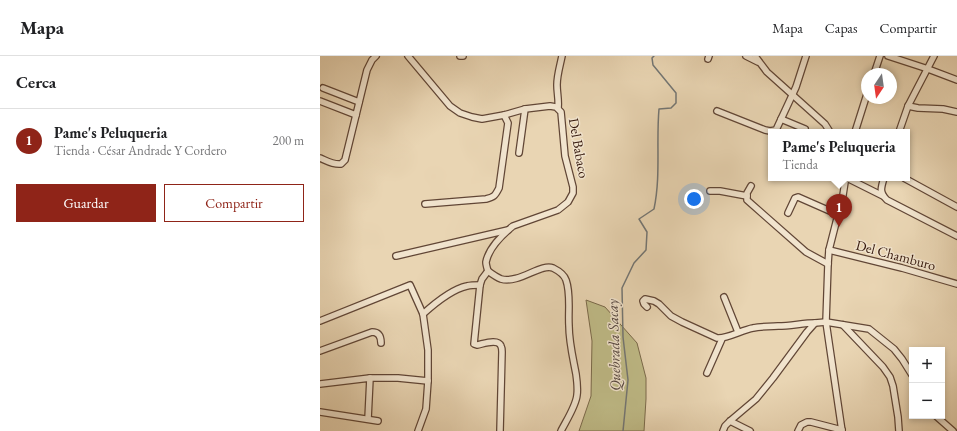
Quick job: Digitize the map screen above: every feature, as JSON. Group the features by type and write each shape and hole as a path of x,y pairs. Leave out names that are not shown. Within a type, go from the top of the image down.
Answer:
{"street":[{"path":"320,158 333,164 341,164 345,160 367,70 372,60 376,56"},
{"name":"Del Babaco","path":"408,56 450,106 460,113 482,119 525,109 550,106 558,108 561,112 565,156 573,187 573,193 564,207 514,226 508,230 491,250 486,264 488,271"},
{"path":"558,108 557,77 562,56"},
{"path":"746,56 760,63"},
{"path":"755,56 767,72 825,124 828,129"},
{"path":"776,129 792,94 806,56"},
{"path":"876,68 880,56"},
{"path":"888,56 957,80"},
{"path":"900,129 908,106 934,56"},
{"path":"323,88 359,102"},
{"path":"320,101 356,115"},
{"path":"856,129 864,104"},
{"path":"908,106 943,109 957,112"},
{"path":"519,153 525,109"},
{"path":"717,111 768,131"},
{"path":"425,204 486,199 493,197 496,194 499,188 508,123 504,115"},
{"path":"780,119 805,128"},
{"path":"798,431 801,425 807,422 842,430 826,322 828,264 846,181"},
{"path":"851,181 882,194 887,200 957,236"},
{"path":"882,194 881,187 883,181"},
{"path":"909,181 957,207"},
{"path":"752,186 747,196 747,200 806,252 828,264"},
{"path":"710,190 747,196"},
{"path":"788,213 795,198 798,197 839,215"},
{"path":"396,256 508,230"},
{"name":"Del Chamburo","path":"830,250 902,268 957,284"},
{"path":"500,431 501,345 494,341 477,345 474,344 480,285 482,279 488,271 496,277 502,279 514,279 525,276 536,270 551,267 561,272 566,278 568,287 569,327 578,394 574,406 561,431"},
{"path":"320,321 410,285 423,314 428,350 426,409 418,431"},
{"path":"423,314 454,291 466,286 480,285"},
{"path":"724,297 738,332"},
{"path":"647,307 644,304 645,299 654,301 671,316 722,339 738,332 759,327 802,323 815,324 826,322 869,329 894,349 909,370"},
{"path":"723,431 725,426 730,421 756,400 807,332 815,324"},
{"path":"843,325 883,367 890,377 898,417 899,431"},
{"path":"320,351 372,332 376,332 380,335 381,343"},
{"path":"707,373 722,339"},
{"path":"320,384 370,378 398,378 428,381"},
{"path":"368,419 370,378"},
{"path":"320,412 378,421"},
{"path":"939,419 953,431"},
{"path":"730,421 750,431"}],"shaded area":[{"path":"586,300 605,307 637,343 646,378 644,431 579,431 591,396 592,341"}],"waterway":[{"name":"Quebrada Sacay","path":"623,431 628,380 623,337 622,288 634,263 646,250 647,232 639,219 654,209 658,172 659,109 671,108 676,103 676,93 653,65 652,58 654,56"}],"place":[{"name":"Pame's Peluqueria","path":"839,227"}]}
